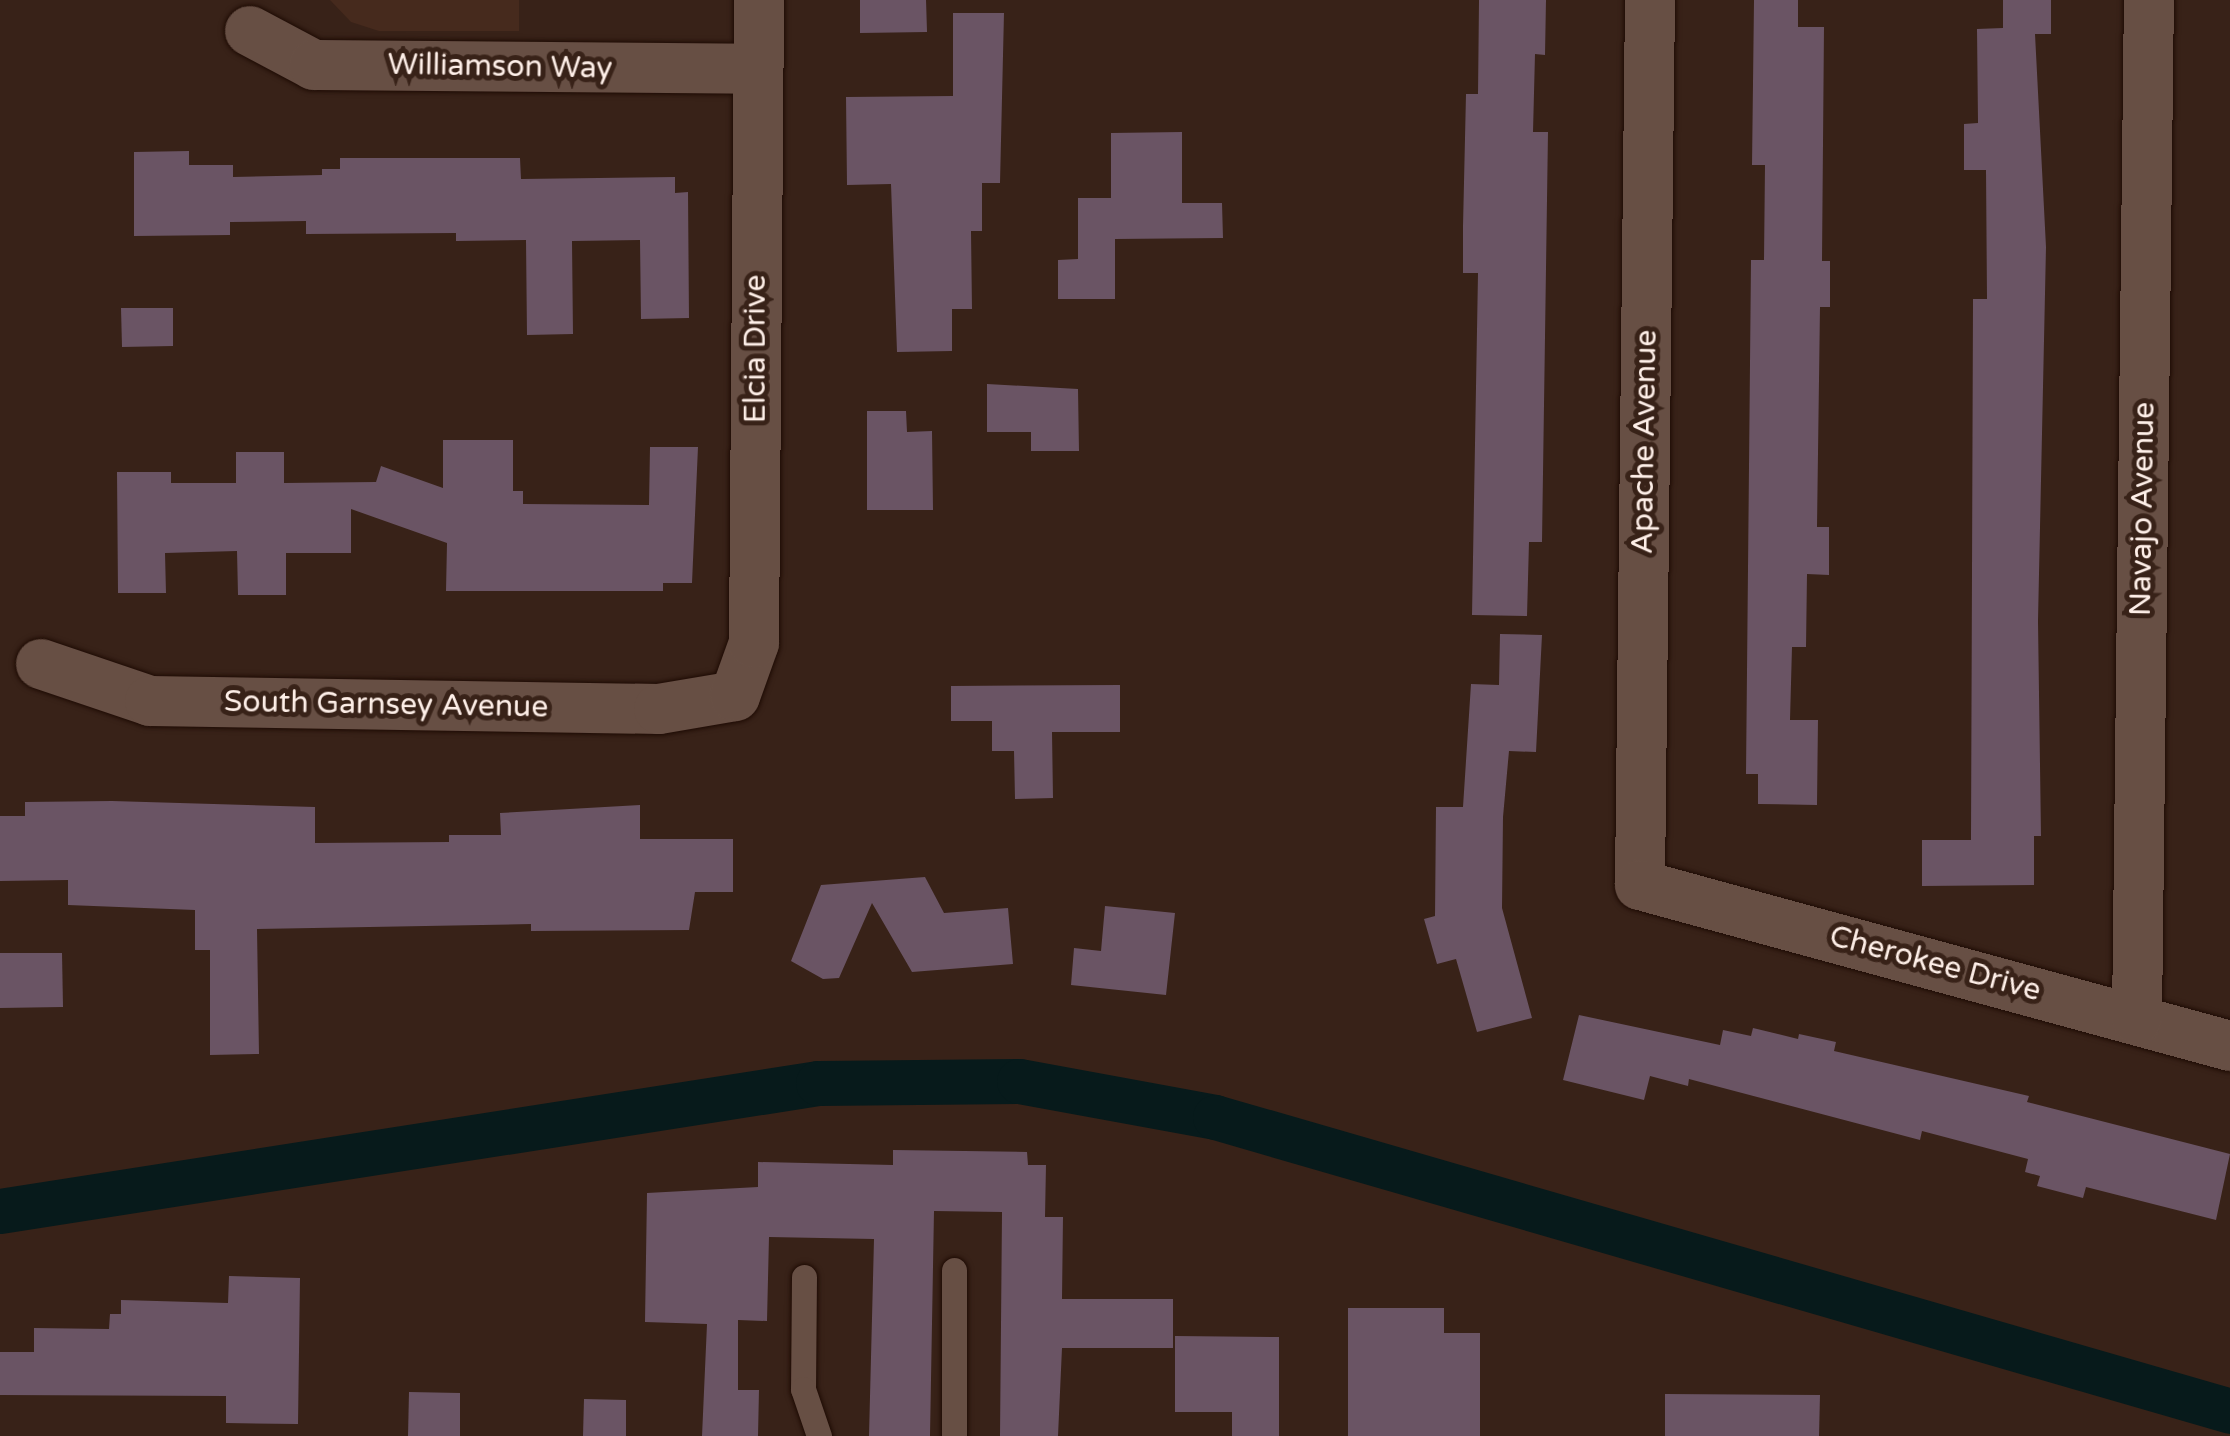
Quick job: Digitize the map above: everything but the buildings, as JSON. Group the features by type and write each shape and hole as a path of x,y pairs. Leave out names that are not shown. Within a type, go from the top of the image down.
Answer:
{"street":[{"name":"Elcia Drive","path":"736,696 754,644 759,0"},
{"name":"Apache Avenue","path":"1640,885 1650,0"},
{"name":"Navajo Avenue","path":"2137,1019 2149,0"},
{"name":"Williamson Way","path":"250,32 314,65 758,69"},
{"name":"South Garnsey Avenue","path":"42,664 150,701 659,709 736,696"},
{"name":"Cherokee Drive","path":"1640,885 2230,1046"}],"lane":[{"path":"954,1270 954,1436"},
{"path":"804,1277 803,1389 819,1436"}],"shaded area":[{"path":"330,0 519,0 519,31 379,31 351,22"}],"waterway":[{"path":"0,1211 818,1083 1019,1081 1215,1117 2230,1411"}]}
